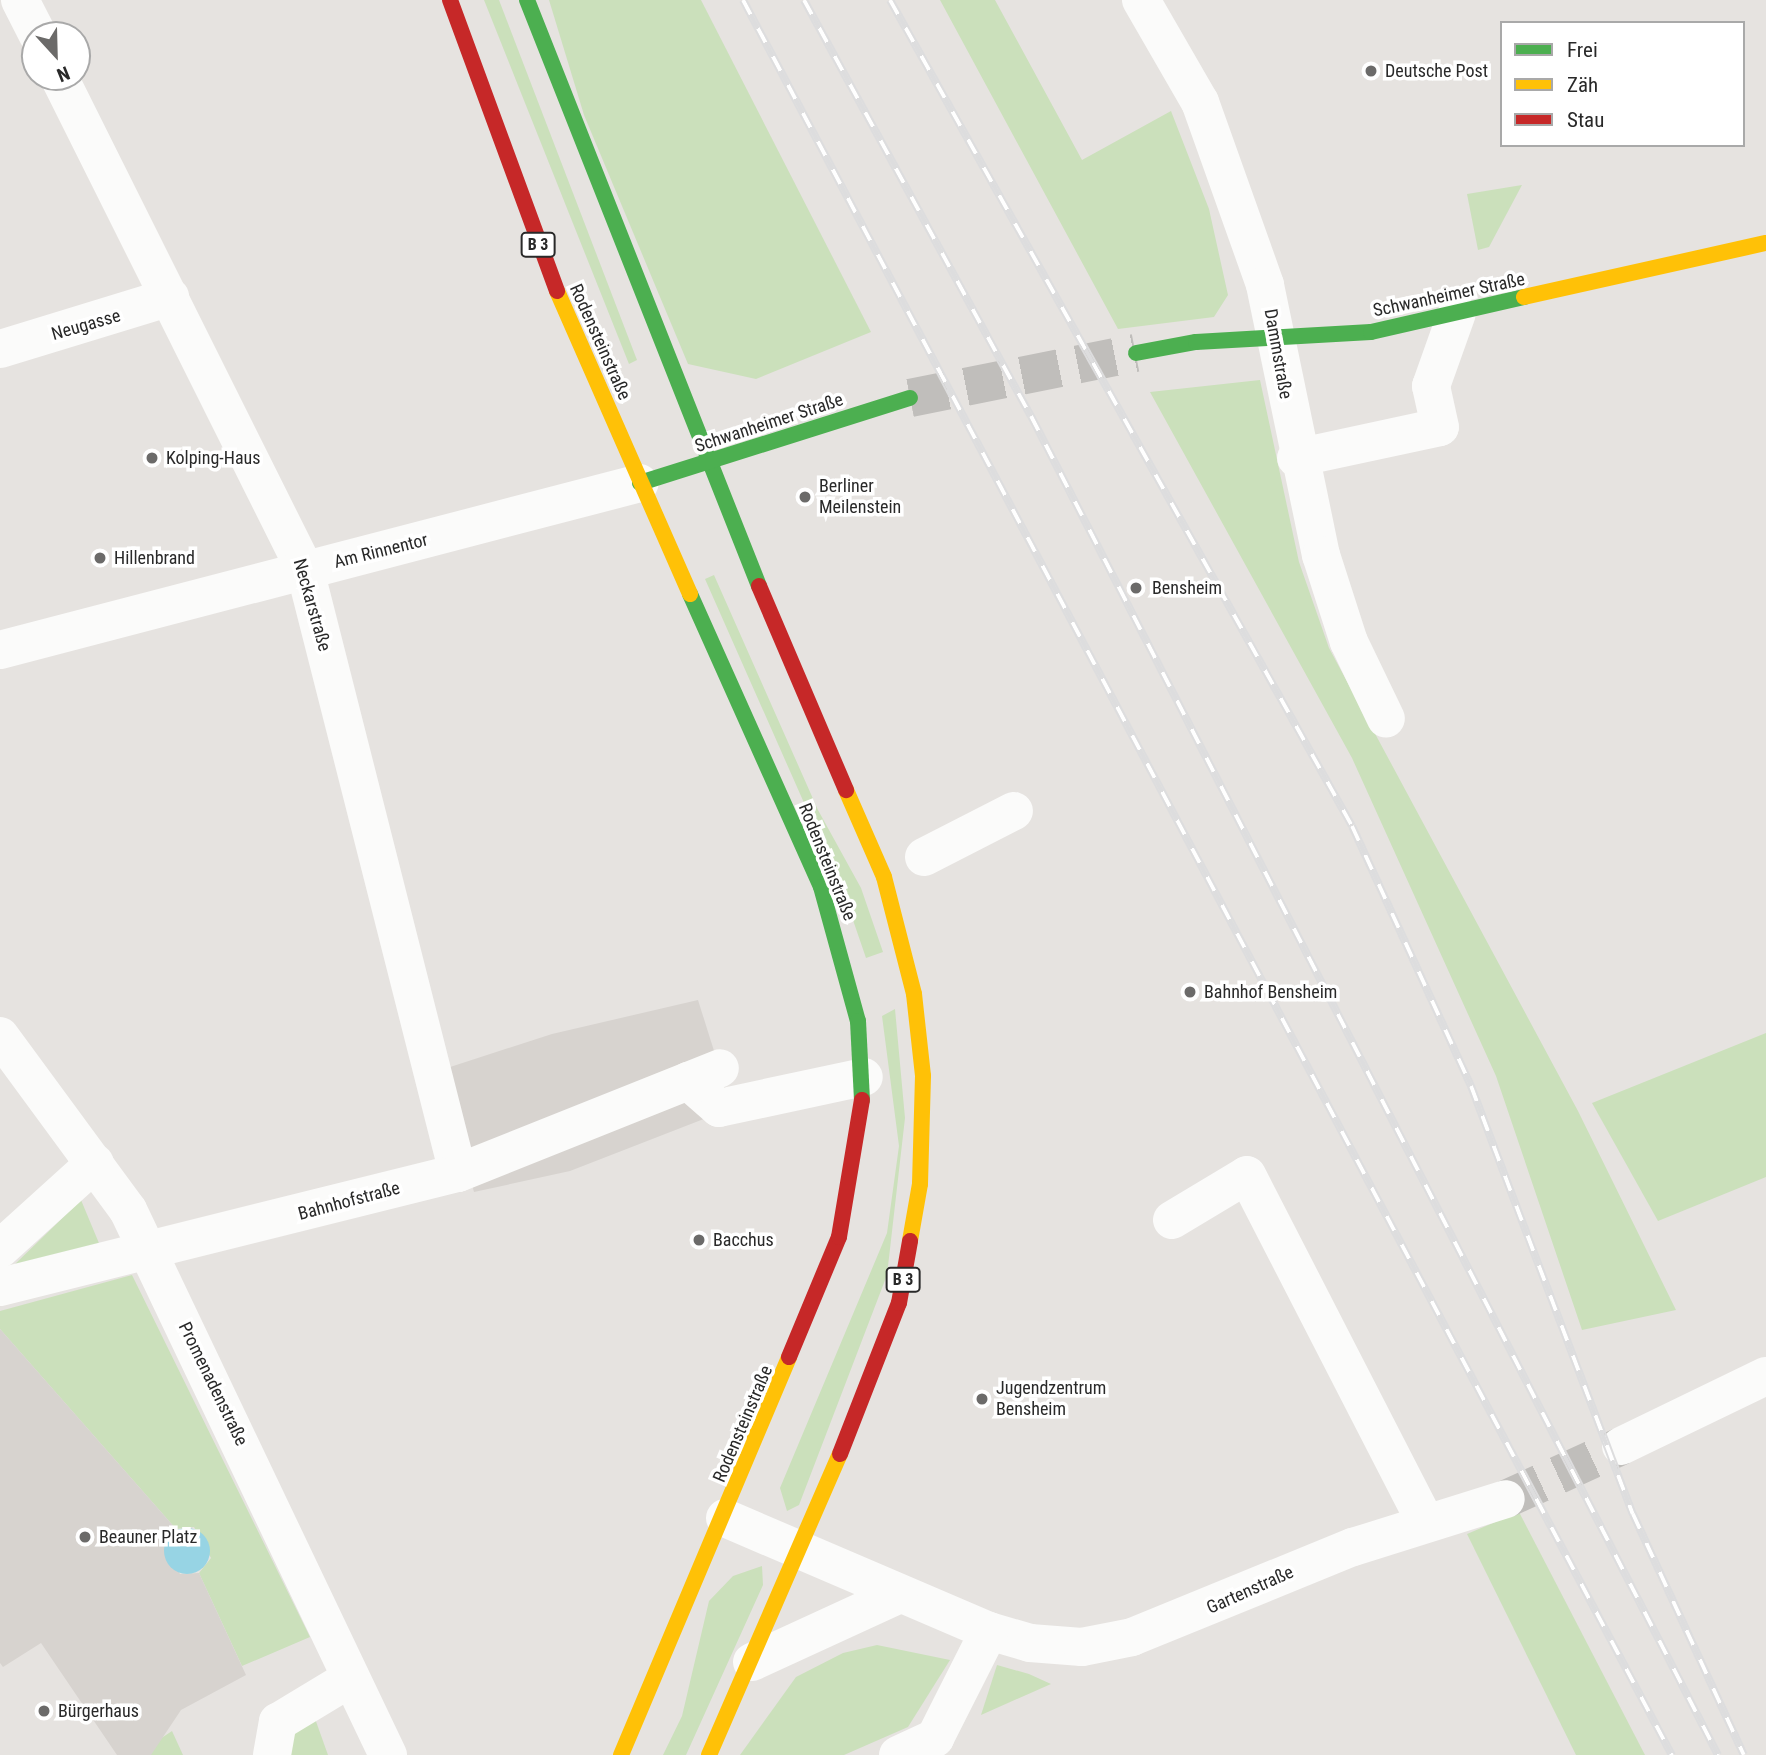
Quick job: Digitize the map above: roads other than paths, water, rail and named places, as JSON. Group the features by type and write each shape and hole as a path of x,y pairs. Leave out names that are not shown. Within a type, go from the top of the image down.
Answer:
{"main road":[{"name":"Rodensteinstraße","path":"450,0 520,200 640,483 821,887 849,980 858,1021 864,1077 858,1151 839,1237 725,1518 621,1755"},
{"name":"B 3","path":"527,0 706,463 884,877 905,948 914,994 923,1076 920,1184 899,1303 802,1550 709,1755"},
{"name":"Schwanheimer Straße","path":"1136,353 1196,342 1276,340 1371,332 1766,243"},
{"name":"Schwanheimer Straße","path":"640,483 910,398"}],"street":[{"path":"20,0 31,21"},
{"name":"Dammstraße","path":"1141,0 1200,102 1265,285 1296,458 1349,642 1386,719"},
{"name":"Neckarstraße","path":"66,91 306,570 458,1173"},
{"name":"Neugasse","path":"6,339 170,297"},
{"path":"1296,458 1440,427 1431,386 1457,313"},
{"name":"Am Rinnentor","path":"0,649 640,483"},
{"path":"923,857 1014,811"},
{"name":"Promenadenstraße","path":"0,1036 95,1163 134,1256 388,1755"},
{"name":"Bahnhofstraße","path":"0,1287 134,1256 458,1173 704,1075 719,1108 864,1077"},
{"path":"0,1249 95,1163"},
{"path":"1172,1220 1247,1175 1425,1522"},
{"path":"1621,1446 1763,1385"},
{"name":"Gartenstraße","path":"725,1518 898,1595 989,1631 1055,1647 1110,1643 1425,1522 1506,1499"},
{"path":"752,1662 898,1595"},
{"path":"898,1755 935,1738 989,1631"},
{"path":"269,1753 278,1721 351,1678"}],"water":[{"path":"187,1528 204,1534 210,1551 204,1568 187,1574 170,1568 164,1551 170,1534"}],"tunnel":[{"path":"910,398 1136,353"},
{"path":"1506,1499 1621,1446"}],"railway":[{"path":"743,0 1672,1755"},
{"path":"804,0 1031,416 1718,1755"},
{"path":"890,0 1352,826 1471,1086 1633,1514 1744,1755"}],"place":[{"name":"Deutsche Post","path":"1371,71"},
{"name":"Kolping-Haus","path":"152,458"},
{"name":"Berliner Meilenstein","path":"805,497"},
{"name":"Hillenbrand","path":"100,558"},
{"name":"Bensheim","path":"1136,588"},
{"name":"Bahnhof Bensheim","path":"1190,992"},
{"name":"Bacchus","path":"699,1240"},
{"name":"Jugendzentrum Bensheim","path":"982,1399"},
{"name":"Beauner Platz","path":"85,1537"},
{"name":"Bürgerhaus","path":"44,1711"}]}
